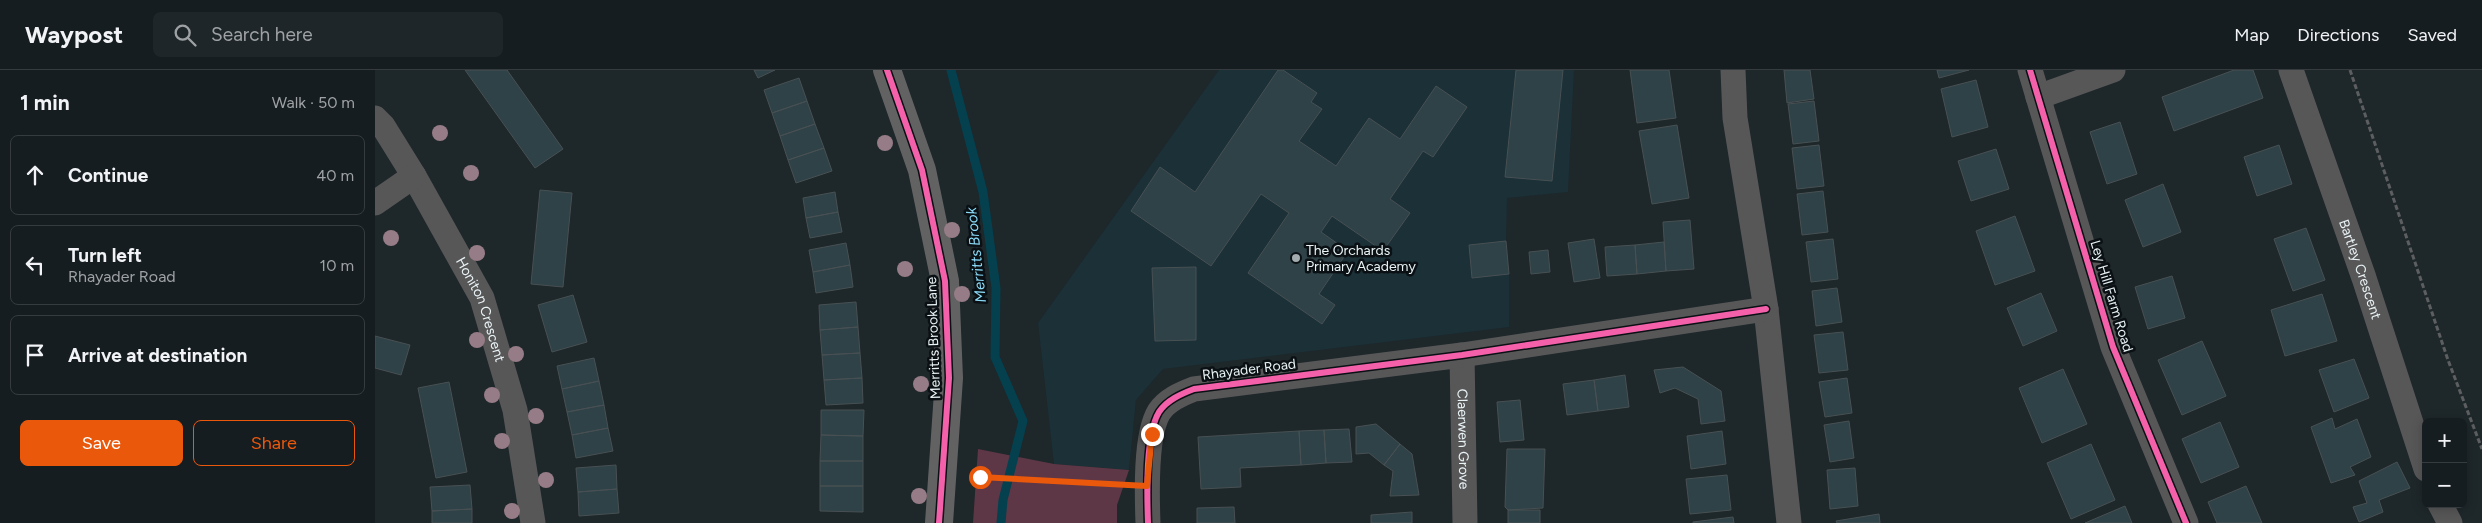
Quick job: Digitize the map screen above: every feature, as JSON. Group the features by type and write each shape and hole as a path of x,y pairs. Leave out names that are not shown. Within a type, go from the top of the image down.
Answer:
{"street":[{"name":"Merritts Brook Lane","path":"887,70 922,170 945,281 949,378 939,523"},
{"path":"1733,70 1735,118 1767,308 1789,523"},
{"name":"Ley Hill Farm Road","path":"2030,70 2113,347 2186,523"},
{"path":"2038,97 2113,70"},
{"name":"Bartley Crescent","path":"2291,70 2364,278 2424,463"},
{"name":"Honiton Crescent","path":"375,118 383,126 414,176 482,298 515,410 533,523"},
{"path":"375,203 414,176"},
{"name":"Rhayader Road","path":"1148,523 1147,486 1152,434 1159,412 1176,396 1194,389 1462,355 1767,308"},
{"name":"Claerwen Grove","path":"1462,355 1465,523"},
{"path":"2442,508 2450,523"}],"path":[{"path":"2350,70 2448,360 2482,449"},
{"path":"980,477 1147,486"}],"shaded area":[{"name":"The Orchards Primary Academy","path":"1219,70 1574,70 1568,192 1507,198 1506,241 1509,274 1509,327 1163,369 1136,400 1129,470 1054,464 1038,323"},
{"path":"978,449 1054,464 1129,470 1117,505 1117,523 973,523"}],"building":[{"path":"465,70 507,70 563,149 535,168"},
{"path":"754,70 775,70 758,78"},
{"path":"1278,70 1283,70 1317,93 1311,102 1322,109 1299,141 1336,166 1369,118 1400,139 1436,86 1467,107 1433,157 1423,151 1390,199 1410,213 1383,251 1332,216 1321,232 1348,251 1319,294 1335,305 1322,324 1248,273 1289,213 1261,194 1211,266 1131,211 1160,167 1195,192"},
{"path":"1516,70 1563,70 1552,181 1505,177"},
{"path":"1630,70 1669,70 1676,118 1637,123"},
{"path":"1784,70 1810,70 1814,99 1787,103"},
{"path":"1937,70 1969,70 1939,78"},
{"path":"2234,70 2253,70 2263,98 2174,131 2162,97"},
{"path":"799,78 807,101 772,113 764,90"},
{"path":"1976,80 1988,127 1952,137 1941,89"},
{"path":"807,101 815,124 780,136 772,113"},
{"path":"1814,101 1819,141 1793,144 1788,104"},
{"path":"2120,122 2137,174 2107,184 2090,132"},
{"path":"815,124 824,148 788,160 780,136"},
{"path":"1677,125 1689,198 1652,204 1639,131"},
{"path":"1819,145 1824,186 1797,189 1792,148"},
{"path":"2279,145 2292,184 2257,196 2244,157"},
{"path":"824,148 832,171 796,183 788,160"},
{"path":"1996,149 2009,189 1971,201 1958,161"},
{"path":"2163,184 2181,232 2143,247 2125,200"},
{"path":"540,190 572,193 563,287 531,284"},
{"path":"1823,191 1828,232 1802,235 1797,194"},
{"path":"835,192 838,212 806,218 803,198"},
{"path":"838,212 842,232 810,238 806,218"},
{"path":"2015,216 2035,271 1995,285 1976,231"},
{"path":"1690,220 1694,269 1666,271 1663,222"},
{"path":"2306,228 2325,280 2293,291 2274,239"},
{"path":"1594,239 1600,278 1574,282 1568,243"},
{"path":"1833,239 1838,279 1811,282 1806,242"},
{"path":"1506,241 1509,274 1472,278 1469,245"},
{"path":"1664,242 1666,271 1637,274 1635,245"},
{"path":"846,243 850,265 813,272 809,250"},
{"path":"1635,245 1637,274 1607,276 1605,247"},
{"path":"1548,250 1550,272 1531,274 1529,252"},
{"path":"850,265 853,287 816,293 813,272"},
{"path":"1196,267 1196,340 1155,341 1152,268"},
{"path":"2172,276 2185,318 2148,329 2135,287"},
{"path":"1837,288 1842,322 1816,326 1812,291"},
{"path":"2041,293 2057,331 2023,346 2007,308"},
{"path":"2322,294 2337,341 2285,356 2271,310"},
{"path":"573,295 587,342 552,352 538,305"},
{"path":"856,302 858,327 820,330 819,305"},
{"path":"858,327 860,353 822,355 820,330"},
{"path":"1843,332 1848,370 1819,373 1814,335"},
{"path":"375,336 410,345 401,375 375,368"},
{"path":"2202,341 2226,396 2182,415 2158,360"},
{"path":"860,353 862,378 824,380 822,355"},
{"path":"594,358 599,381 562,389 557,366"},
{"path":"2354,359 2369,398 2334,412 2319,370"},
{"path":"1683,367 1721,391 1725,421 1701,424 1698,399 1675,388 1660,393 1654,370"},
{"path":"2063,369 2087,424 2042,443 2019,388"},
{"path":"1625,375 1629,407 1598,411 1594,380"},
{"path":"862,378 863,403 826,405 824,380"},
{"path":"1847,378 1852,413 1825,417 1819,382"},
{"path":"1594,380 1598,411 1567,415 1563,384"},
{"path":"599,381 604,405 567,412 562,389"},
{"path":"449,382 467,472 436,478 418,388"},
{"path":"1520,400 1524,440 1500,442 1497,402"},
{"path":"604,405 608,428 572,435 567,412"},
{"path":"821,410 864,410 863,436 821,435"},
{"path":"2332,418 2335,429 2357,419 2371,457 2350,467 2355,475 2331,483 2311,427"},
{"path":"1849,421 1854,458 1830,462 1824,425"},
{"path":"2220,422 2239,467 2201,483 2182,439"},
{"path":"1376,424 1400,444 1384,465 1369,453 1356,454 1356,427"},
{"path":"608,428 613,451 576,458 572,435"},
{"path":"1349,429 1352,462 1326,463 1324,430"},
{"path":"1324,430 1326,463 1301,465 1299,431"},
{"path":"1299,431 1301,465 1240,468 1241,487 1201,489 1198,437"},
{"path":"1722,431 1726,464 1691,469 1687,436"},
{"path":"821,435 863,436 863,461 820,461"},
{"path":"1400,444 1412,454 1419,495 1390,496 1393,471 1384,465"},
{"path":"2091,444 2115,500 2071,519 2047,463"},
{"path":"1507,449 1545,449 1543,508 1508,510 1505,507"},
{"path":"820,461 863,461 863,486 820,486"},
{"path":"2397,462 2410,488 2379,500 2383,512 2359,522 2353,507 2367,503 2359,481"},
{"path":"616,465 617,489 578,492 576,468"},
{"path":"1855,468 1858,506 1830,509 1827,470"},
{"path":"1727,475 1731,510 1690,514 1686,479"},
{"path":"470,485 472,509 432,511 430,487"},
{"path":"820,486 863,486 863,512 820,511"},
{"path":"2246,486 2262,523 2217,523 2208,502"},
{"path":"617,489 619,513 579,516 578,492"},
{"path":"2125,506 2132,523 2085,523"},
{"path":"1234,507 1235,523 1197,523 1197,508"},
{"path":"472,509 472,523 432,523 432,511"},
{"path":"1508,510 1540,510 1540,523 1508,523"},
{"path":"1412,512 1412,523 1371,523 1371,515"},
{"path":"1879,514 1880,523 1837,523 1836,521"},
{"path":"1733,517 1734,523 1693,523 1693,522"}],"waterway":[{"name":"Merritts Brook","path":"951,70 983,192 996,288 995,357 1023,421 1003,500 1001,523"}],"cycle path":[{"path":"887,70 922,170 945,281 949,378 939,523"},
{"path":"2030,70 2113,347 2186,523"},
{"path":"1148,523 1148,466 1154,422 1166,404 1179,395 1194,389 1462,355 1766,309"}],"place":[{"name":"The Orchards Primary Academy","path":"1296,258"}],"route":[{"path":"980,477 1147,486 1152,434"}]}
